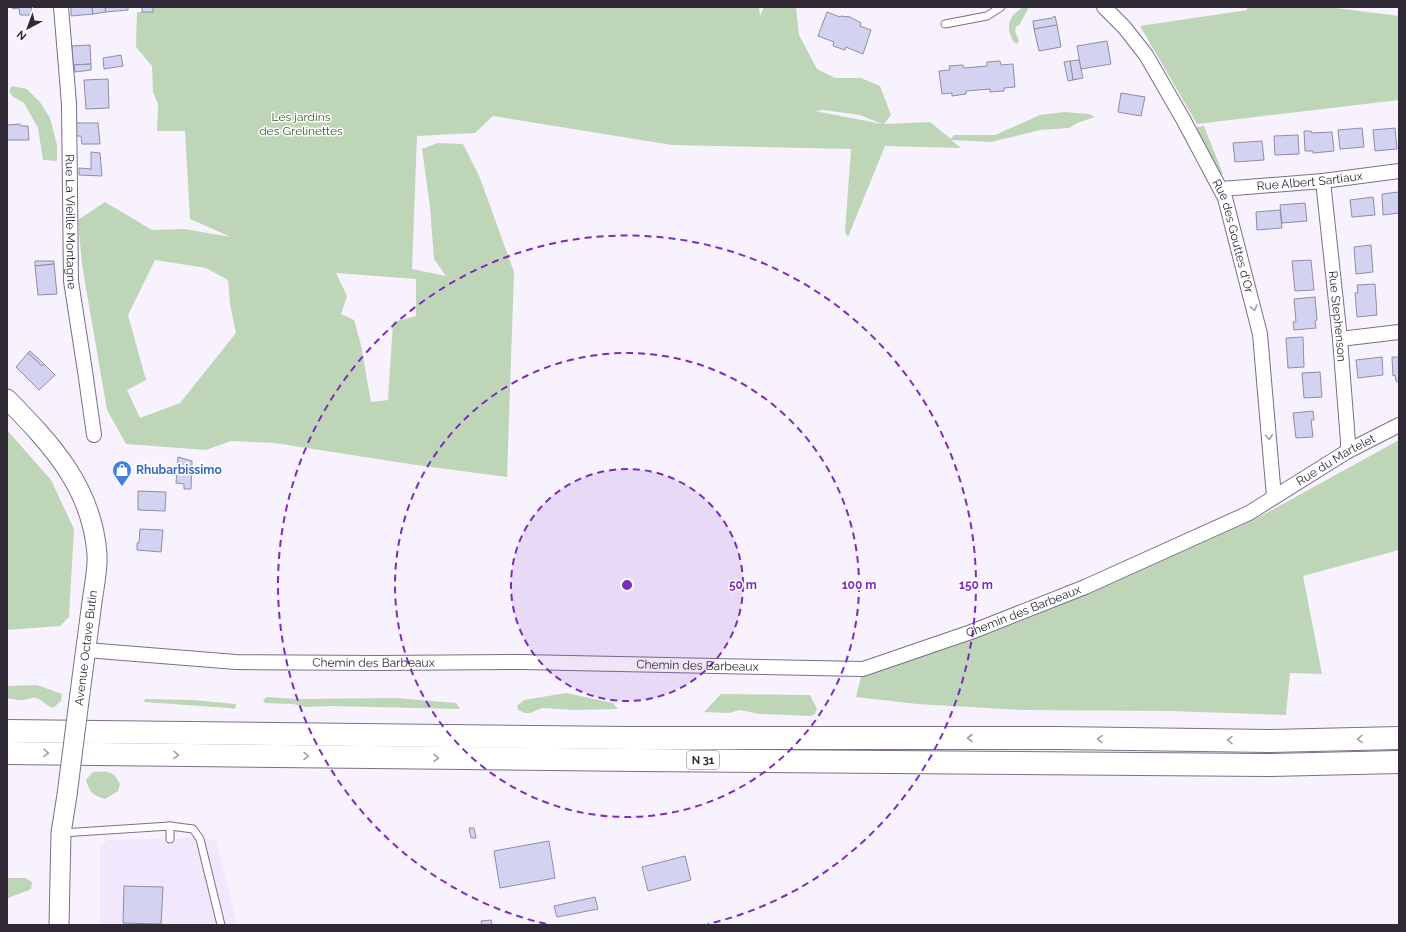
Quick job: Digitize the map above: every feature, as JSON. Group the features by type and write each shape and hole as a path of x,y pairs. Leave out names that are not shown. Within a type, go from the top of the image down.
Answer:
{"highway":[{"name":"N 31","path":"7,731 615,737 1058,738 1270,741 1399,738"},
{"name":"N 31","path":"7,753 1267,765 1399,762"}],"main road":[{"name":"Avenue Octave Butin","path":"7,400 40,433 65,465 82,496 95,538 97,555 86,650 61,833 59,925"}],"street":[{"name":"Rue La Vieille Montagne","path":"61,7 69,104 71,281 94,435"},
{"name":"Rue des Gouttes d'Or","path":"1104,7 1124,27 1146,55 1183,118 1225,198 1260,334 1274,497"},
{"name":"Rue Albert Sartiaux","path":"1221,189 1323,181 1399,171"},
{"name":"Rue Stephenson","path":"1323,181 1340,339 1348,451"},
{"path":"1340,339 1399,332"},
{"name":"Rue du Martelet","path":"1274,497 1348,451 1399,425"},
{"name":"Chemin des Barbeaux","path":"86,650 236,662 521,662 863,670 971,632 1085,586 1249,513 1274,497"}],"lane":[{"path":"946,24 987,16 1001,7"},
{"path":"61,833 170,826 193,828 200,839 220,925"},
{"path":"170,826 170,839"}],"shaded area":[{"path":"192,838 216,840 237,925 100,925 100,848 107,840"}],"green space":[{"name":"Les jardins des Grelinettes","path":"153,7 759,7 760,16 764,7 796,7 799,35 817,69 835,78 861,78 880,86 891,115 884,124 930,122 951,139 954,135 995,135 1040,115 1064,112 1089,114 1095,117 1077,123 1069,128 1040,130 991,142 951,140 961,148 885,146 848,237 845,232 851,149 672,145 493,116 475,133 417,136 412,269 446,276 434,259 430,207 422,149 438,143 463,144 480,178 514,272 507,477 416,465 275,443 231,441 206,450 126,444 107,410 82,265 78,220 105,202 152,230 184,229 231,237 190,219 185,131 157,131 158,104 153,92 152,66 136,47 137,12 153,12","holes":["823,110 860,115 882,124 815,111","155,260 206,268 228,280 230,304 236,333 180,403 140,418 127,390 146,380 128,315","336,273 416,279 416,316 393,322 388,400 371,402 361,345 354,320 341,314 347,296"]},
{"path":"1023,7 1029,7 1020,24 1016,27 1015,31 1019,41 1017,44 1012,39 1009,25 1013,15"},
{"path":"1247,7 1328,7 1399,16 1399,100 1197,124 1140,26 1247,10"},
{"path":"12,86 27,89 40,102 50,118 57,145 57,161 43,160 38,128 24,103 12,96 9,91"},
{"path":"1204,126 1223,174 1219,173 1197,129 1197,127"},
{"path":"7,430 51,480 74,529 69,617 60,626 7,630"},
{"path":"1399,440 1399,550 1303,576 1322,674 1290,673 1286,715 1169,711 1022,710 917,704 856,697 863,669 971,632 1261,516"},
{"path":"37,685 62,694 61,701 53,708 37,698 21,700 7,699 7,686"},
{"path":"566,693 613,703 618,709 575,710 542,708 530,713 525,713 518,710 517,706 524,700"},
{"path":"721,694 810,695 817,709 815,714 810,716 759,714 740,710 729,713 704,712"},
{"path":"267,697 298,699 395,698 456,703 460,709 330,706 306,707 293,704 265,703 263,700"},
{"path":"145,699 192,700 236,704 235,709 144,702"},
{"path":"93,772 109,772 115,776 120,784 118,791 105,799 94,794 86,780"},
{"path":"7,878 25,878 32,882 31,889 7,899"}],"building":[{"path":"12,7 31,7 32,15 20,15 19,8 13,9"},
{"path":"71,7 92,7 93,14 71,16"},
{"path":"92,7 105,7 106,12 93,14"},
{"path":"105,7 128,7 128,10 106,12"},
{"path":"142,7 153,7 153,12 142,12"},
{"path":"827,12 840,17 850,17 861,23 860,26 871,30 863,54 846,47 845,50 833,46 834,42 818,36"},
{"path":"1055,16 1057,25 1034,29 1033,21 1052,18"},
{"path":"1057,25 1061,47 1039,51 1034,29"},
{"path":"1107,41 1111,64 1081,69 1077,46"},
{"path":"90,45 91,64 73,65 72,46"},
{"path":"121,55 123,66 104,69 103,58"},
{"path":"1079,60 1083,78 1073,80 1070,61"},
{"path":"1000,61 1001,65 1013,64 1015,87 1004,88 1004,91 990,92 990,89 966,91 966,94 952,96 952,93 942,94 939,71 950,70 949,66 963,65 964,68 987,66 987,62"},
{"path":"1070,61 1073,80 1068,81 1064,62"},
{"path":"91,64 91,70 75,72 74,65"},
{"path":"108,79 109,108 86,109 84,80"},
{"path":"1121,93 1145,97 1141,116 1118,112"},
{"path":"76,123 98,123 100,144 82,144 81,136 76,136"},
{"path":"20,124 21,126 28,126 29,140 7,140 7,125"},
{"path":"1362,128 1364,147 1340,149 1338,130"},
{"path":"1395,128 1397,149 1375,151 1373,130"},
{"path":"1304,131 1311,131 1312,133 1332,132 1334,151 1313,153 1313,151 1305,151"},
{"path":"1298,135 1299,154 1275,155 1274,136"},
{"path":"1262,141 1264,160 1235,162 1233,143"},
{"path":"91,152 100,153 102,176 79,175 79,168 91,169"},
{"path":"1399,192 1399,213 1383,215 1382,194"},
{"path":"1373,197 1375,215 1352,217 1350,200"},
{"path":"1305,203 1307,221 1282,223 1280,205"},
{"path":"1280,210 1282,228 1257,230 1256,212"},
{"path":"1371,245 1373,272 1356,274 1354,247"},
{"path":"1311,260 1314,290 1295,291 1292,261"},
{"path":"35,261 54,261 54,264 35,266"},
{"path":"54,264 57,294 38,295 35,266"},
{"path":"1375,284 1377,315 1357,317 1355,293 1358,293 1357,285"},
{"path":"1315,297 1317,320 1315,321 1316,328 1294,330 1293,322 1296,322 1294,299"},
{"path":"1303,337 1304,367 1288,368 1286,338"},
{"path":"30,351 44,364 42,366 28,353"},
{"path":"28,353 42,366 44,364 55,375 39,390 16,367"},
{"path":"1382,357 1383,375 1358,378 1356,360"},
{"path":"1392,357 1399,357 1399,383 1396,381 1395,375 1393,376"},
{"path":"1320,372 1322,397 1304,398 1302,373"},
{"path":"1313,411 1314,420 1311,420 1313,437 1296,438 1293,413"},
{"path":"178,457 192,461 191,489 184,489 184,484 176,483"},
{"path":"138,491 166,492 165,511 138,510"},
{"path":"140,529 163,530 161,552 137,550"},
{"path":"469,828 474,828 476,838 471,838"},
{"path":"549,841 555,878 500,888 494,851"},
{"path":"685,856 691,880 648,891 642,867"},
{"path":"124,886 163,887 161,924 123,923"},
{"path":"595,897 598,909 557,917 554,906"},
{"path":"491,920 492,925 482,925 481,921"}],"place":[{"name":"Rhubarbissimo","path":"122,487"}]}
